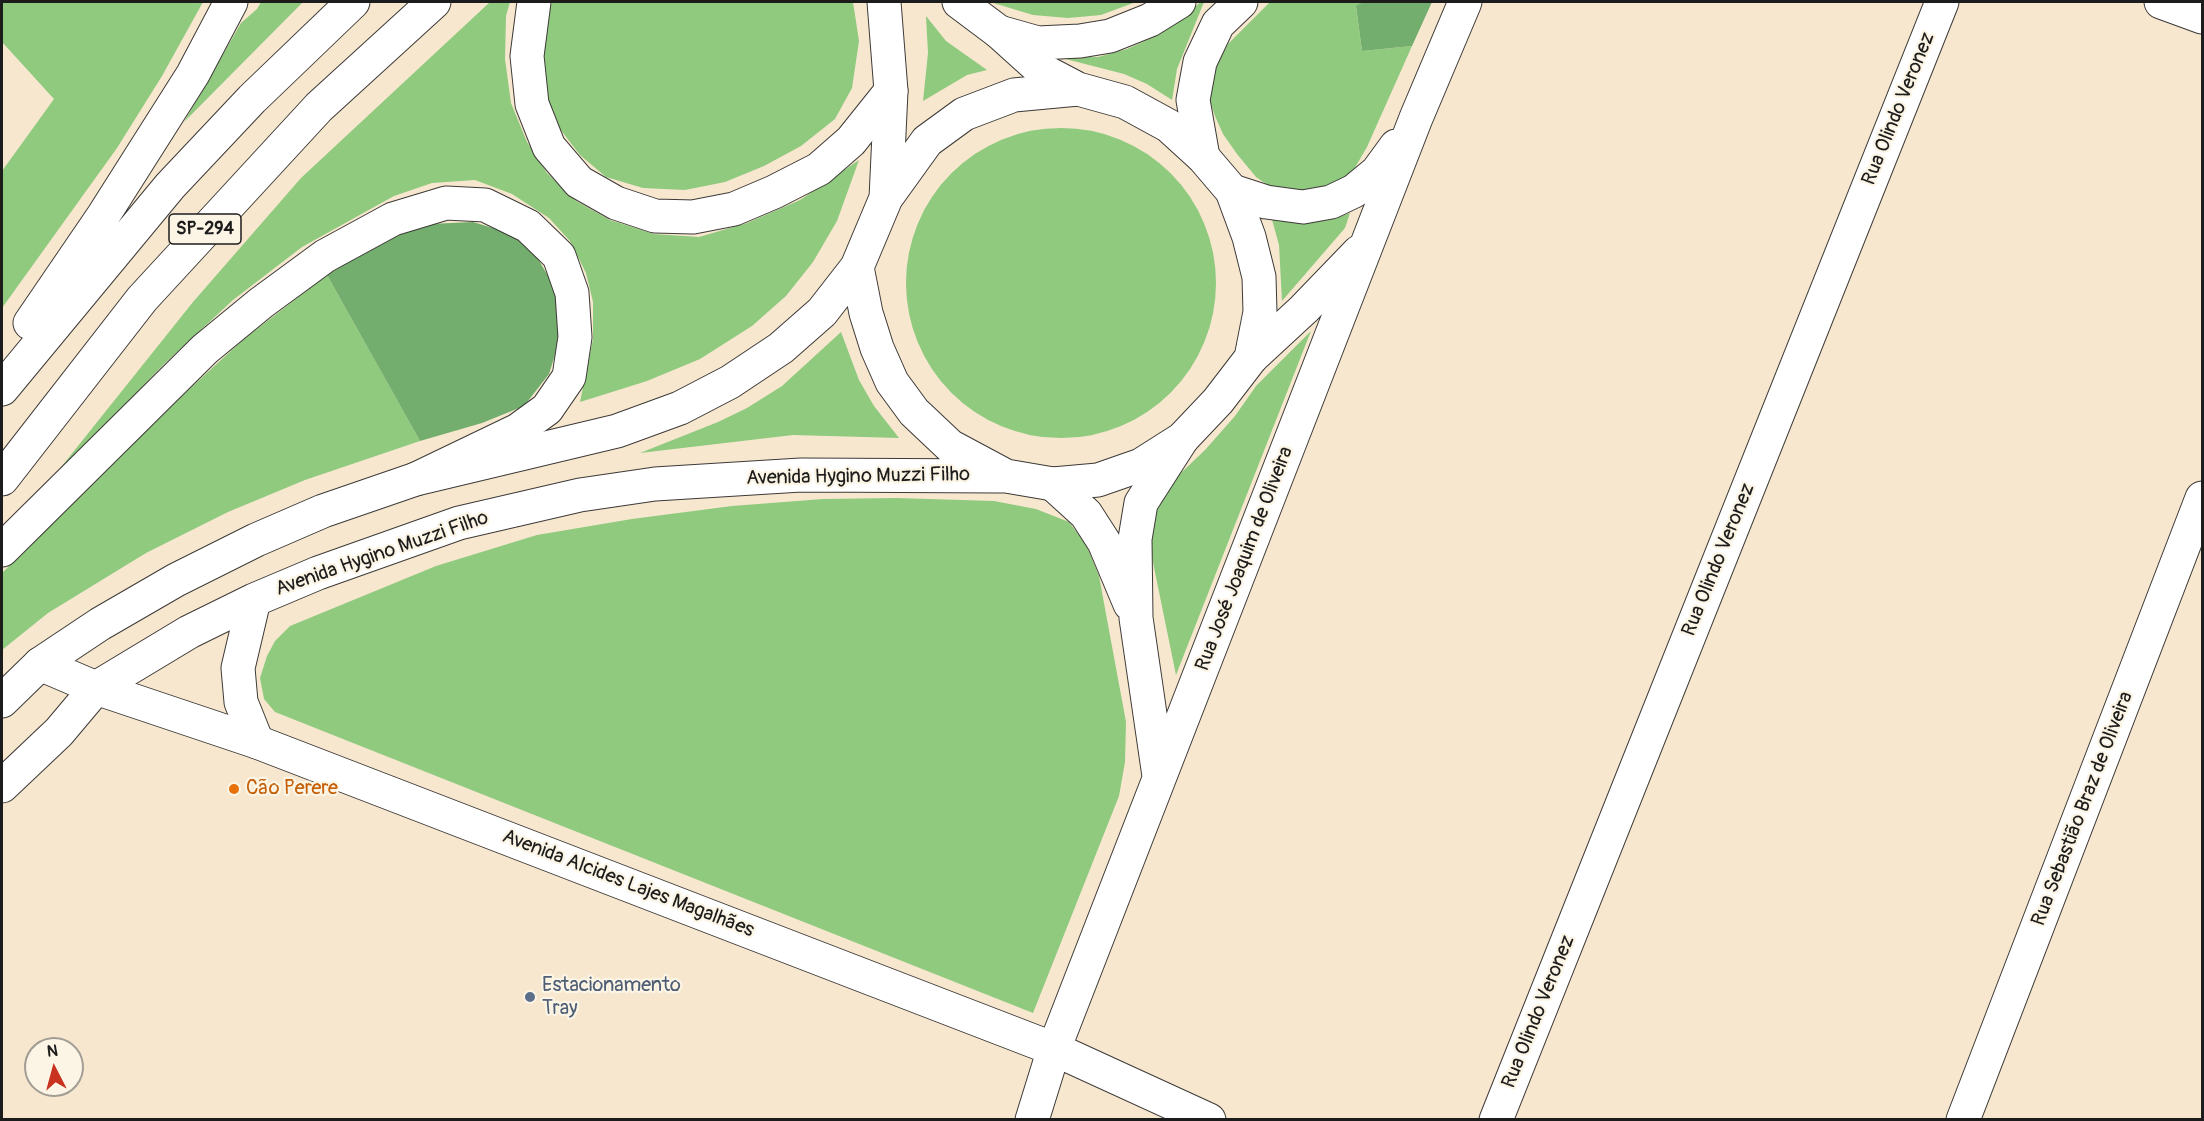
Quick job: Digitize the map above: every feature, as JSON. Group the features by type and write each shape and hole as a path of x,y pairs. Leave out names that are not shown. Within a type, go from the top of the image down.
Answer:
{"main road":[{"path":"2,366 144,152 193,74 231,2"},
{"name":"SP-294","path":"2,389 170,186 252,99 353,2"},
{"name":"SP-294","path":"2,479 142,299 198,237 319,107 434,2"},
{"path":"534,2 528,56 532,104 549,147 579,182 616,204 656,216 693,217 735,209 819,169 851,141 891,91"},
{"path":"884,2 891,91 886,198"},
{"path":"959,2 999,32 1040,69 1078,89 1125,102 1169,126 1203,157 1232,191 1250,237 1259,277 1260,312 1251,358"},
{"path":"999,32 1038,43 1080,41 1110,36 1150,20 1179,2"},
{"path":"1203,157 1194,100 1200,62 1218,24 1241,2"},
{"name":"Rua José Joaquim de Oliveira","path":"1032,1119 1054,1049 1159,778 1370,241 1416,117 1465,2"},
{"name":"Rua Olindo Veronez","path":"1496,1119 1942,2"},
{"path":"2162,2 2202,17"},
{"path":"2,701 40,664 100,624 177,580 256,540 323,511 416,479 616,431 680,408 730,382 781,348 822,312 857,267 886,198 927,141 964,114 1014,95 1078,89"},
{"path":"1232,191 1266,202 1303,207 1331,202 1354,191 1377,172 1416,117"},
{"path":"2,550 205,350 261,303 325,256 393,219 446,203 485,205 528,226 559,256 572,293 575,337 569,377 547,409 518,430 416,479"},
{"path":"1159,778 1136,618 1135,539 1141,502 1182,439 1218,401 1251,358 1304,309 1370,241"},
{"path":"857,267 866,313 877,348 892,382 914,412 950,446 1006,476 1053,484 1098,480 1141,465 1182,439"},
{"name":"Avenida Hygino Muzzi Filho","path":"2,786 59,732 96,688 189,632 254,600 318,573 459,523 580,495 655,484 801,475 1006,476"},
{"path":"1053,484 1086,514 1104,542 1136,618"},
{"name":"Rua Sebastião Braz de Oliveira","path":"1963,1119 2202,498"},
{"path":"254,600 238,668 241,702 257,742"},
{"name":"Avenida Alcides Lajes Magalhães","path":"40,664 96,688 257,742 1054,1049 1209,1119"}],"green space":[{"path":"2,2 203,2 162,76 117,148 2,308 2,171 54,99 2,42"},
{"path":"261,2 303,2 184,122 241,23 257,9"},
{"path":"490,2 510,2 506,16 505,59 511,103 527,142 547,173 576,201 610,220 654,234 699,237 747,223 800,200 859,160 837,221 813,262 786,296 752,326 700,359 647,381 580,402 593,339 593,302 586,273 570,241 549,218 512,194 475,180 432,183 394,196 302,247 233,300 164,364 46,486 193,302 301,178"},
{"path":"552,2 853,2 859,41 852,88 835,119 801,146 764,166 725,182 685,190 643,188 606,177 580,155 560,129 548,102 541,71 543,32"},
{"path":"990,2 1136,2 1101,15 1068,18 1033,15"},
{"path":"1204,2 1177,69 1172,100 1147,84 1124,74 1054,56 1098,57 1127,49 1156,36"},
{"path":"1270,2 1363,2 1356,7 1362,51 1412,46 1367,147 1353,171 1334,186 1313,192 1275,190 1256,177 1237,154 1223,134 1215,116 1210,101 1218,61 1228,44"},
{"path":"1363,2 1432,2 1412,46 1362,51 1356,6"},
{"path":"926,16 946,41 987,70 967,75 923,101 928,53"},
{"path":"1046,128 1076,128 1106,134 1134,146 1160,163 1181,184 1198,210 1210,238 1216,268 1216,298 1205,342 1190,369 1171,393 1147,412 1120,427 1076,438 1046,438 1016,432 988,420 962,403 941,382 924,356 912,328 906,298 906,268 912,238 924,210 941,184 962,163 988,146 1016,134"},
{"path":"1350,213 1345,228 1282,301 1279,245 1271,216 1303,221 1330,220"},
{"path":"473,222 509,233 534,252 551,281 561,311 559,342 549,374 524,406 482,423 420,441 327,275 381,242 429,224"},
{"path":"327,275 420,441 305,480 228,512 146,553 48,613 2,650 2,573 187,391 244,339"},
{"path":"1311,331 1176,675 1149,543 1153,515 1163,490 1205,450 1235,416 1256,386"},
{"path":"841,332 859,380 874,406 899,438 793,435 640,453 747,408 782,386"},
{"path":"896,498 994,501 1036,509 1069,522 1086,544 1099,576 1126,722 1125,762 1119,796 1033,1013 275,712 264,699 260,678 267,656 275,641 290,626 436,566 537,535 632,519 732,506 823,499"}],"place":[{"name":"Cão Perere","path":"234,789"},
{"name":"Estacionamento Tray","path":"530,997"}]}
